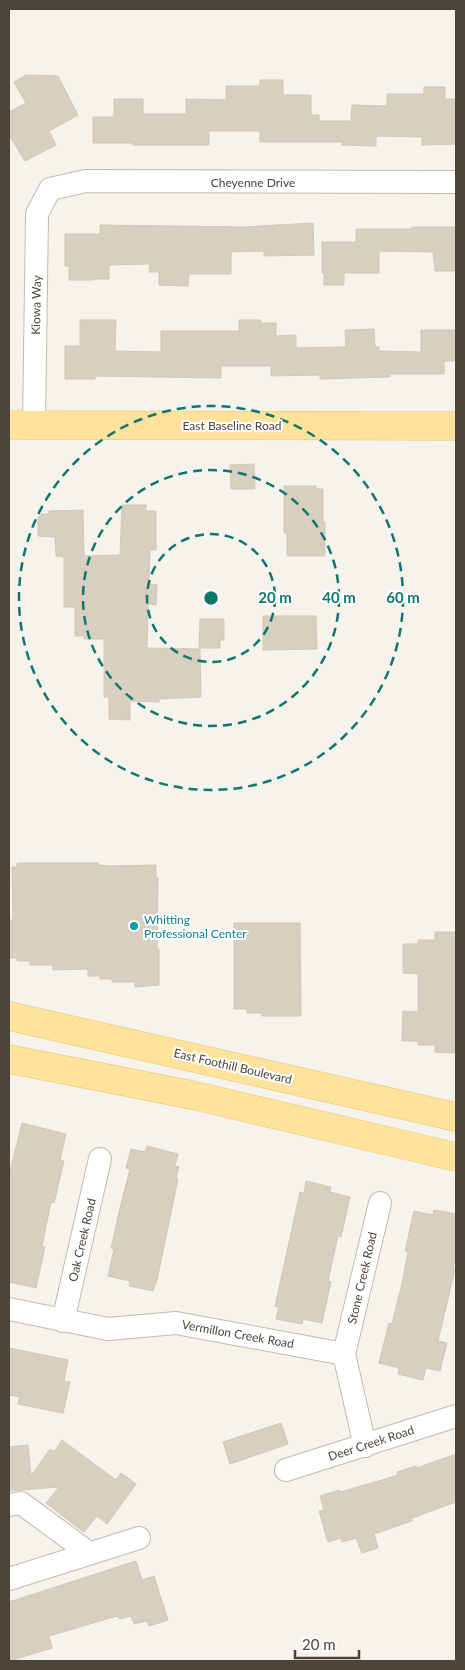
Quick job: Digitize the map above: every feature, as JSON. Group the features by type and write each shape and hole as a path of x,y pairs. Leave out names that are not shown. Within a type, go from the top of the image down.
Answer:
{"main road":[{"name":"East Baseline Road","path":"21,425 456,426"},
{"name":"East Foothill Boulevard","path":"9,1016 456,1117"},
{"path":"9,1059 192,1095 456,1157"}],"street":[{"name":"Cheyenne Drive","path":"50,189 86,181 456,182"},
{"name":"Kiowa Way","path":"21,425 37,214 50,189"},
{"name":"Oak Creek Road","path":"63,1321 100,1159"},
{"name":"Stone Creek Road","path":"344,1354 380,1202"},
{"name":"Vermillon Creek Road","path":"9,1309 108,1329 176,1323 344,1354"},
{"path":"344,1354 365,1446"},
{"name":"Deer Creek Road","path":"286,1470 456,1416"},
{"path":"9,1505 21,1503 89,1553"},
{"path":"9,1579 139,1538"}],"building":[{"path":"26,75 58,76 78,115 49,131 56,145 25,161 9,135 9,112 26,103 14,82"},
{"path":"260,80 283,80 283,95 311,95 311,115 319,115 319,121 351,121 352,105 387,106 387,94 424,94 424,87 445,87 445,99 456,99 456,144 422,145 422,137 376,136 376,146 342,145 342,142 260,142 260,131 209,131 209,145 93,143 93,117 114,117 114,99 143,99 143,114 186,114 186,99 226,100 226,86 260,86"},
{"path":"313,223 314,255 264,256 264,251 231,252 231,274 189,274 188,286 159,285 159,272 149,272 150,264 109,265 109,279 94,280 69,280 69,266 65,266 65,234 100,234 100,225 243,227"},
{"path":"412,227 456,227 456,271 435,271 433,252 379,251 379,273 344,273 344,285 324,285 322,242 356,242 356,229 412,229"},
{"path":"80,320 116,320 115,351 161,352 161,331 239,331 239,320 261,320 261,323 276,323 276,336 296,335 296,348 346,347 345,330 374,329 375,347 379,347 379,351 421,352 421,330 456,330 456,361 444,361 444,374 390,374 390,377 320,379 320,375 271,376 271,366 221,366 221,378 95,376 95,379 65,379 65,346 80,346"},
{"path":"254,464 255,489 231,489 230,465"},
{"path":"284,486 316,486 316,489 323,489 323,522 325,522 324,556 287,556 287,533 284,533"},
{"path":"122,505 146,505 146,511 156,511 156,550 150,550 149,584 157,585 156,605 148,604 147,648 200,649 201,697 159,699 159,702 130,701 130,720 109,719 109,697 104,697 104,639 84,639 84,636 75,636 75,607 64,607 64,557 56,556 55,537 38,536 38,517 41,517 41,514 49,514 49,511 83,510 84,556 120,555"},
{"path":"263,616 316,616 317,649 263,650"},
{"path":"200,619 224,619 224,640 220,640 220,648 199,648"},
{"name":"Whitting Professional Center","path":"17,863 98,863 98,865 110,866 156,865 156,878 158,878 157,949 159,949 159,985 135,987 135,982 112,982 112,979 100,979 100,976 88,976 88,969 53,970 53,965 30,965 30,961 17,961 17,958 9,958 9,920 13,920 12,867 17,867"},
{"path":"234,923 300,923 301,1016 262,1016 262,1013 247,1013 247,1009 234,1009"},
{"path":"435,932 456,932 456,1053 435,1052 435,1045 418,1045 418,1041 402,1041 403,1011 418,1012 418,974 403,973 403,944 418,944 418,940 435,940"},
{"path":"22,1123 66,1134 60,1160 64,1161 54,1203 51,1202 42,1246 45,1247 36,1288 9,1282 9,1175"},
{"path":"147,1146 178,1154 175,1166 179,1167 157,1280 153,1291 129,1286 130,1281 108,1276 114,1249 111,1248 130,1169 126,1168 131,1149 145,1152"},
{"path":"306,1181 331,1187 330,1192 350,1197 341,1237 338,1236 328,1281 331,1282 322,1323 303,1319 302,1324 276,1319 279,1307 275,1306 300,1192 304,1193"},
{"path":"434,1210 456,1214 456,1252 453,1268 455,1269 438,1341 447,1343 440,1371 426,1368 423,1380 398,1374 399,1368 379,1363 389,1323 392,1324 403,1279 408,1251 405,1251 414,1211 433,1215"},
{"path":"9,1348 68,1360 64,1381 70,1382 63,1413 18,1404 20,1397 9,1395"},
{"path":"281,1423 288,1444 230,1464 223,1442"},
{"path":"62,1440 116,1480 121,1473 136,1484 107,1524 97,1516 84,1532 68,1520 46,1503 59,1487 9,1491 9,1447 28,1445 31,1476 50,1449 54,1452"},
{"path":"456,1454 456,1502 412,1518 412,1521 374,1534 378,1548 362,1553 356,1538 342,1542 341,1538 328,1542 319,1511 324,1510 320,1496 398,1475 397,1472 416,1466 417,1468"},
{"path":"136,1561 142,1580 154,1576 168,1620 149,1626 147,1621 134,1624 131,1616 120,1619 117,1616 49,1636 52,1648 9,1661 9,1602"}],"place":[{"name":"Whitting Professional Center","path":"134,926"}]}
